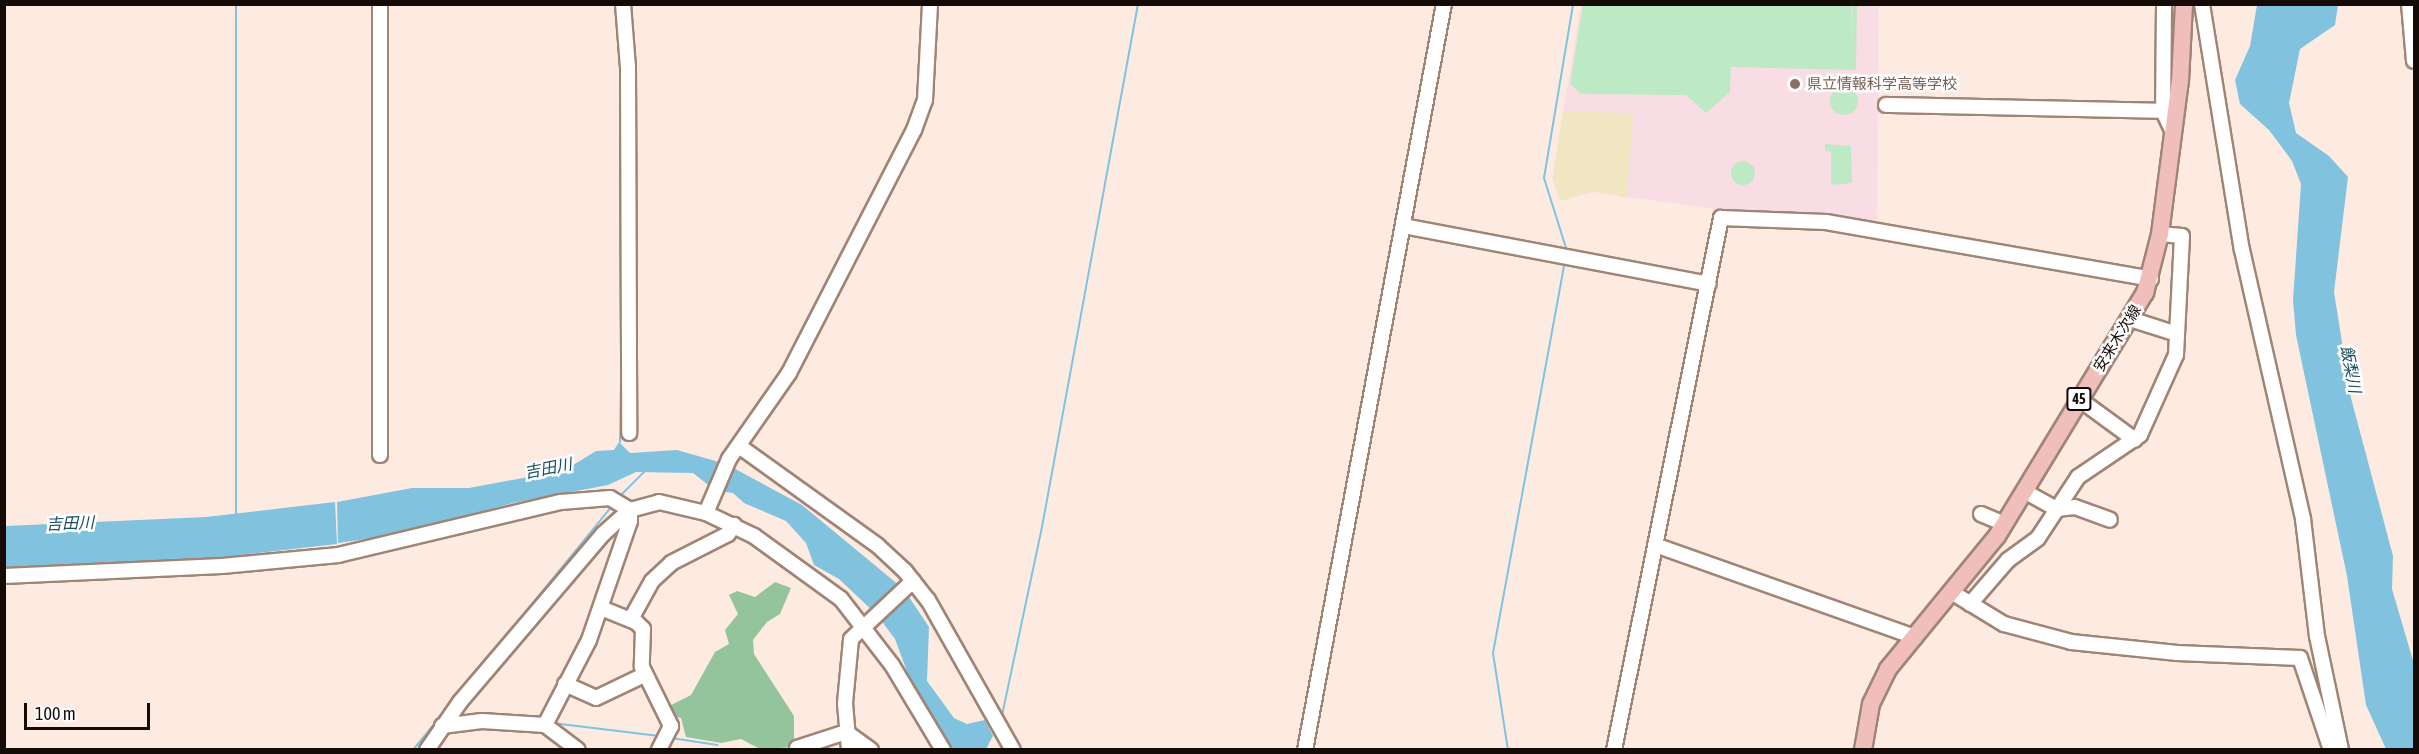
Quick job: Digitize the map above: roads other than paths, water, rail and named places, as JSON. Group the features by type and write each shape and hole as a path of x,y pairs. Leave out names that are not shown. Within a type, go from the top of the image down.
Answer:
{"main road":[{"name":"安来木次線","path":"1863,750 1875,693 1915,637 1953,593 2005,524 2079,399 2130,319 2151,279 2160,234 2173,132 2184,4"}],"street":[{"path":"380,4 380,455"},
{"path":"623,4 629,434"},
{"path":"707,510 729,459 789,373 914,130 925,100 930,4"},
{"path":"1305,750 1444,4"},
{"path":"2164,4 2163,111 2173,132"},
{"path":"2202,4 2242,249 2302,519 2317,636 2341,750"},
{"path":"2409,4 2415,61"},
{"path":"1886,105 2163,111"},
{"path":"1614,750 1709,284 1718,222 1726,215 1826,222 2151,279"},
{"path":"1403,226 1566,255 1709,284"},
{"path":"1970,604 2008,560 2038,538 2078,477 2135,440 2175,359 2182,236 2160,234"},
{"path":"2130,319 2177,334"},
{"path":"2079,399 2135,440"},
{"path":"739,446 888,554 911,583 1013,750"},
{"path":"2024,491 2057,509 2074,507 2110,520"},
{"path":"4,576 222,566 338,555 561,502 610,498 630,510"},
{"path":"427,750 442,726 603,534 630,510 659,502 707,510 754,536 840,599 866,624 943,750"},
{"path":"546,722 601,608 630,510"},
{"path":"1981,514 2005,524"},
{"path":"631,619 658,575 677,560 728,534 734,525"},
{"path":"1655,545 1915,637"},
{"path":"849,750 846,732 851,639 911,583"},
{"path":"1953,593 2019,630 2071,642 2177,653 2300,658 2331,750"},
{"path":"601,608 640,624 644,634 644,675 665,740"},
{"path":"565,684 596,698 644,675"},
{"path":"442,726 482,721 546,722 578,750"},
{"path":"797,748 846,732"},
{"path":"846,732 871,750"}],"water":[{"path":"2257,5 2338,5 2335,25 2300,49 2289,103 2296,133 2329,156 2348,177 2334,292 2351,398 2393,556 2392,589 2414,664 2414,749 2386,749 2366,705 2347,576 2296,335 2293,300 2301,184 2292,161 2269,130 2240,104 2235,80 2250,46"},
{"path":"619,442 630,453 677,450 726,464 712,488 693,473 636,472 608,485 513,503 401,534 338,543 337,502 412,488 469,488 565,470 596,451 614,450"},
{"path":"728,465 802,505 900,586 876,614 839,579 814,565 806,543 786,521 744,503 733,493 717,491"},
{"path":"335,502 337,544 216,558 5,567 5,526 206,517"},
{"path":"905,591 929,627 927,681 954,718 967,724 985,720 993,736 986,749 952,749 909,677 895,639 877,615"}],"waterway":[{"path":"236,4 236,514"},
{"path":"1001,720 1042,527 1138,4"},
{"path":"1567,251 1544,178 1573,4"},
{"path":"1508,750 1493,653 1565,262"},
{"path":"620,442 622,313"},
{"path":"621,495 644,472"},
{"path":"413,750 613,505"},
{"path":"552,723 659,736"},
{"path":"671,738 717,745"}],"place":[{"name":"県立情報科学高等学校","path":"1795,84"}],"water label":[{"name":"飯梨川","path":"2351,369"},
{"name":"吉田川","path":"548,468"},
{"name":"吉田川","path":"70,523"}]}
